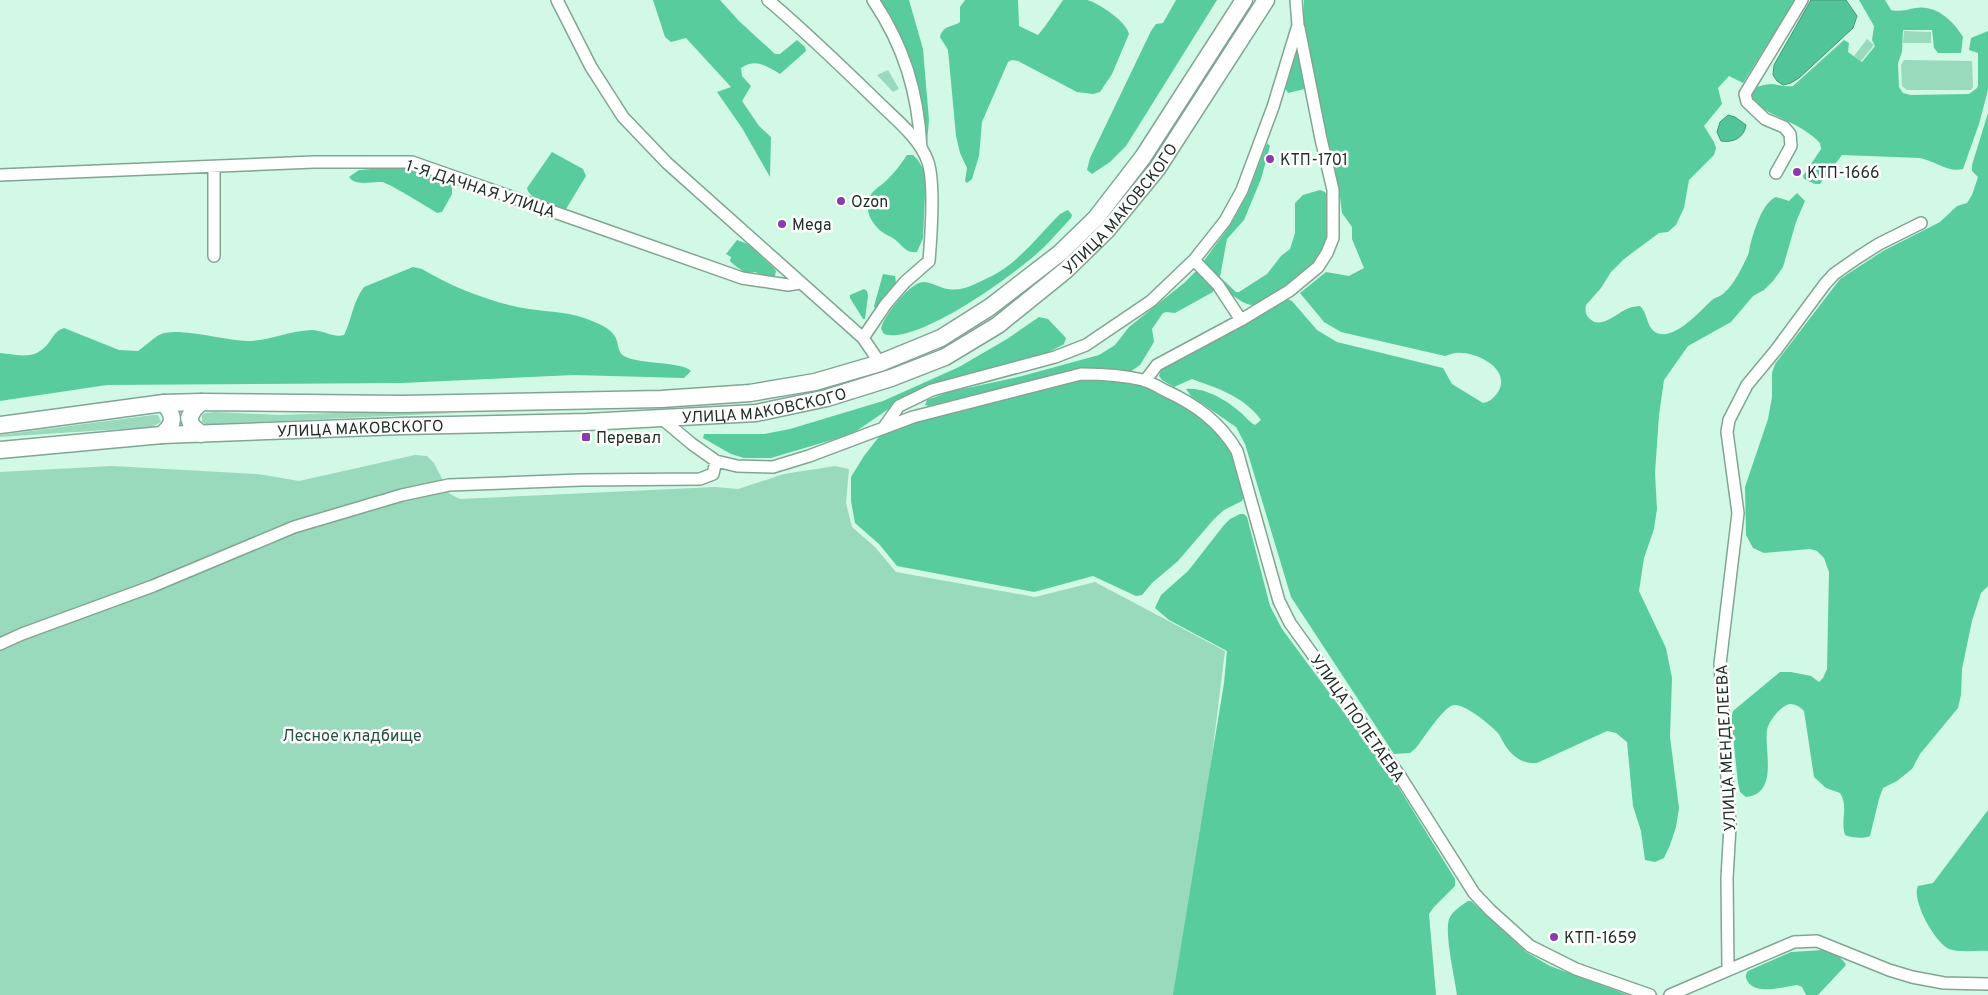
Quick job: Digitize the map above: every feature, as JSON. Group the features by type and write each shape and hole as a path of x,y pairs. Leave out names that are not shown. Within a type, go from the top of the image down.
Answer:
{"highway":[{"name":"УЛИЦА МАКОВСКОГО","path":"0,425 164,403 411,404 661,399 750,393 815,382 880,363 941,338 990,307 1060,253 1096,218 1143,157 1244,0"},
{"name":"УЛИЦА МАКОВСКОГО","path":"0,450 162,435 402,426 586,422 756,413 828,398 892,378 946,357 998,325 1066,270 1107,230 1157,169 1266,0"},
{"path":"201,402 194,408 189,418 192,426 201,434"},
{"path":"162,435 170,427 172,419 170,411 164,403"}],"street":[{"path":"557,0 591,66 622,117 667,163 863,338 880,363"},
{"path":"768,0 820,46 906,131 921,148 928,160 931,173 929,261 905,282 886,304 863,338"},
{"path":"873,0 898,43 907,66 912,82 919,122 921,148"},
{"path":"1145,381 1158,365 1290,291 1318,267 1334,238 1333,190 1298,25 1296,0"},
{"path":"1776,174 1790,146 1790,134 1784,127 1766,119 1747,102 1745,94 1802,0"},
{"path":"884,427 899,406 912,398 932,390 1055,358 1086,345 1151,301 1194,260 1225,221 1242,190 1274,107 1298,25"},
{"name":"1-Я ДАЧНАЯ УЛИЦА","path":"0,175 314,162 412,162 742,278 788,285 800,283"},
{"path":"214,167 214,256"},
{"name":"УЛИЦА МЕНДЕЛЕЕВА","path":"1728,969 1727,878 1730,826 1720,664 1738,513 1727,432 1729,420 1747,385 1834,274 1879,244 1921,223"},
{"path":"1194,260 1218,285 1237,311 1241,320"},
{"name":"УЛИЦА ПОЛЕТАЕВА","path":"716,461 737,466 773,467 809,456 913,417 1081,374 1108,374 1145,381 1171,392 1201,410 1227,434 1237,451 1278,601 1290,623 1400,776 1474,893 1530,946 1576,969 1650,995"},
{"path":"0,644 152,586 294,527 402,494 449,485 581,480 700,479 713,474 716,461 692,444 662,418"},
{"path":"1670,995 1794,942 1818,941 1889,970 1912,977 1944,983 1988,984"}],"green space":[{"path":"1904,31 1931,32 1931,43 1903,43"},
{"path":"1867,39 1874,45 1861,61 1854,56"},
{"path":"1904,60 1972,61 1973,87 1971,90 1907,90 1902,86 1901,65"},
{"path":"888,70 899,89 893,92 877,75"},
{"path":"215,412 278,415 366,412 454,413 215,424 205,424 202,422 202,415"},
{"path":"158,415 161,422 152,427 0,437 0,435"},
{"name":"Лесное кладбище","path":"415,455 427,456 434,463 450,494 460,499 715,487 738,489 784,474 835,466 849,469 846,503 852,527 875,547 896,572 1035,597 1095,582 1225,651 1202,837 1175,995 0,995 0,472 112,466 258,474 299,481"}],"shaded area":[{"path":"653,0 720,0 739,21 775,54 780,54 797,40 805,47 806,51 780,74 756,63 741,68 742,76 751,86 742,101 759,126 771,137 770,177 742,128 717,92 731,87 686,38 671,42 665,37"},
{"path":"880,0 909,0 923,49 929,120 927,143 907,53 898,31"},
{"path":"965,0 1018,0 1019,26 1038,35 1063,0 1087,0 1112,14 1123,24 1129,34 1112,74 1100,92 1093,94 1077,92 1018,61 1012,60 1008,62 982,122 979,156 972,179 967,183 965,181 967,168 960,153 956,136 948,50 940,37 943,30 960,22 960,7"},
{"path":"1176,0 1217,0 1126,146 1110,162 1092,174 1087,170 1090,158 1151,31 1156,24 1163,23"},
{"path":"1304,0 1795,0 1743,83 1729,76 1718,88 1722,104 1704,126 1714,142 1716,148 1714,155 1689,180 1684,208 1676,225 1668,232 1659,233 1624,259 1611,272 1601,288 1586,305 1588,317 1594,322 1610,319 1629,308 1640,306 1655,332 1662,334 1670,333 1686,324 1732,285 1748,255 1750,244 1763,210 1771,200 1776,197 1789,201 1797,193 1805,201 1796,222 1783,267 1773,281 1764,290 1753,296 1731,322 1688,346 1664,380 1659,415 1655,473 1657,509 1654,529 1644,558 1639,591 1666,648 1672,678 1670,737 1679,808 1676,827 1670,845 1664,858 1655,862 1645,860 1641,831 1633,806 1627,742 1616,733 1607,731 1537,763 1528,762 1520,760 1513,755 1500,735 1482,719 1468,709 1456,705 1451,706 1442,713 1416,748 1410,753 1394,754 1291,597 1245,444 1236,427 1191,396 1186,389 1200,390 1215,395 1234,407 1255,425 1261,420 1239,399 1221,390 1192,379 1174,387 1159,376 1161,370 1167,366 1287,299 1292,301 1317,330 1337,342 1443,368 1452,384 1483,403 1487,402 1498,392 1501,384 1500,376 1490,363 1482,358 1464,353 1445,356 1341,332 1324,322 1300,293 1326,272 1349,276 1364,268 1352,239 1352,227 1342,213 1339,189 1303,23"},
{"path":"1811,0 1846,0 1857,16 1853,28 1799,78 1783,85 1773,75 1774,65"},
{"path":"1859,0 1885,0 1891,10 1894,11 1922,7 1930,8 1949,19 1963,37 1961,53 1938,53 1934,48 1932,30 1903,30 1902,52 1898,63 1899,87 1903,93 1910,95 1969,94 1977,88 1978,53 1969,50 1971,38 1988,31 1988,90 1979,124 1963,169 1947,168 1920,158 1842,155 1820,184 1815,184 1804,179 1803,176 1821,149 1820,143 1805,130 1763,109 1753,100 1750,95 1750,89 1769,84 1793,86 1844,40 1849,43 1848,52 1862,62 1875,46 1872,40 1874,26"},
{"path":"1297,51 1300,52 1305,89 1288,93 1285,88"},
{"path":"1988,113 1988,586 1981,593 1972,621 1962,669 1961,695 1958,708 1920,754 1912,769 1897,781 1883,788 1870,836 1861,838 1851,837 1845,835 1843,824 1844,804 1840,793 1826,788 1814,777 1804,711 1796,705 1790,704 1783,707 1768,726 1768,770 1763,788 1756,794 1746,797 1740,792 1731,718 1733,711 1780,672 1811,676 1819,682 1823,678 1827,669 1829,572 1824,558 1817,551 1810,549 1764,553 1753,548 1746,535 1745,487 1768,419 1772,397 1772,373 1775,364 1840,279 1883,251 1940,222 1957,206 1967,203 1978,177 1972,171 1972,165"},
{"path":"1728,115 1735,117 1746,125 1745,130 1737,139 1721,141 1717,132 1720,122"},
{"path":"1267,143 1270,146 1261,179 1244,220 1227,239 1220,277 1236,292 1239,292 1267,274 1281,256 1290,249 1295,233 1295,203 1303,195 1320,190 1325,192 1328,198 1328,225 1325,245 1311,266 1281,291 1254,305 1240,301 1225,289 1203,262 1231,224 1248,193"},
{"path":"552,152 583,169 586,176 566,209 537,199 532,196 527,188"},
{"path":"907,155 913,155 918,160 926,174 923,238 917,252 909,251 880,230 872,221 868,209 870,196 890,177"},
{"path":"396,167 417,171 452,185 452,194 442,212 437,213 386,183 360,183 349,177 359,170"},
{"path":"1068,210 1072,215 1071,218 1045,246 1016,271 980,296 958,310 916,330 898,335 884,334 881,329 886,317 911,288 923,282 954,290 971,286 992,276 1020,256 1060,214"},
{"path":"737,240 748,244 774,268 776,271 775,276 764,276 755,272 746,273 731,262 731,257 726,254"},
{"path":"413,267 422,269 487,299 529,309 569,314 584,318 610,330 616,338 619,350 626,357 680,366 691,371 684,378 574,375 402,383 107,385 0,401 0,353 34,354 45,347 59,330 64,328 119,350 138,351 159,335 177,332 247,341 311,330 340,336 344,335 357,298 364,287"},
{"path":"1195,272 1199,272 1215,287 1213,292 1175,313 1163,313 1152,329 1154,342 1140,365 1130,372 1085,368 929,406 925,405 927,400 949,392 1022,376 1099,355 1115,345 1129,327"},
{"path":"883,274 895,276 896,283 875,309 874,306"},
{"path":"864,289 867,291 868,296 865,319 863,319 850,295"},
{"path":"1039,317 1048,319 1066,338 1064,344 1047,353 933,384 915,391 852,434 771,458 744,458 731,454 703,438 704,434 764,434 790,429 883,401 959,367 1007,339"},
{"path":"1078,380 1124,381 1144,386 1175,401 1208,423 1227,445 1244,496 1242,501 1224,510 1214,519 1178,561 1152,583 1142,595 1136,596 1093,576 1034,592 897,566 879,544 855,523 851,501 851,477 864,456 885,429"},
{"path":"1244,514 1247,517 1270,606 1282,629 1394,780 1455,879 1455,886 1429,914 1436,995 1173,995 1224,683 1227,651 1169,620 1155,608 1161,595 1188,571 1224,525 1230,519"},
{"path":"1988,810 1988,951 1949,949 1937,939 1921,911 1918,901 1918,886 1933,883"},
{"path":"1468,901 1471,901 1526,952 1550,966 1628,995 1457,995 1448,923 1454,912"},
{"path":"1823,950 1840,958 1846,965 1818,995 1806,995 1802,987 1797,985 1771,989 1757,988 1752,986 1746,979 1748,971 1791,952"}],"place":[{"name":"КТП-1701","path":"1270,159"},
{"name":"КТП-1666","path":"1797,172"},
{"name":"Ozon","path":"841,201"},
{"name":"Mega","path":"782,224"},
{"name":"Перевал","path":"586,437"},
{"name":"КТП-1659","path":"1554,937"}]}
